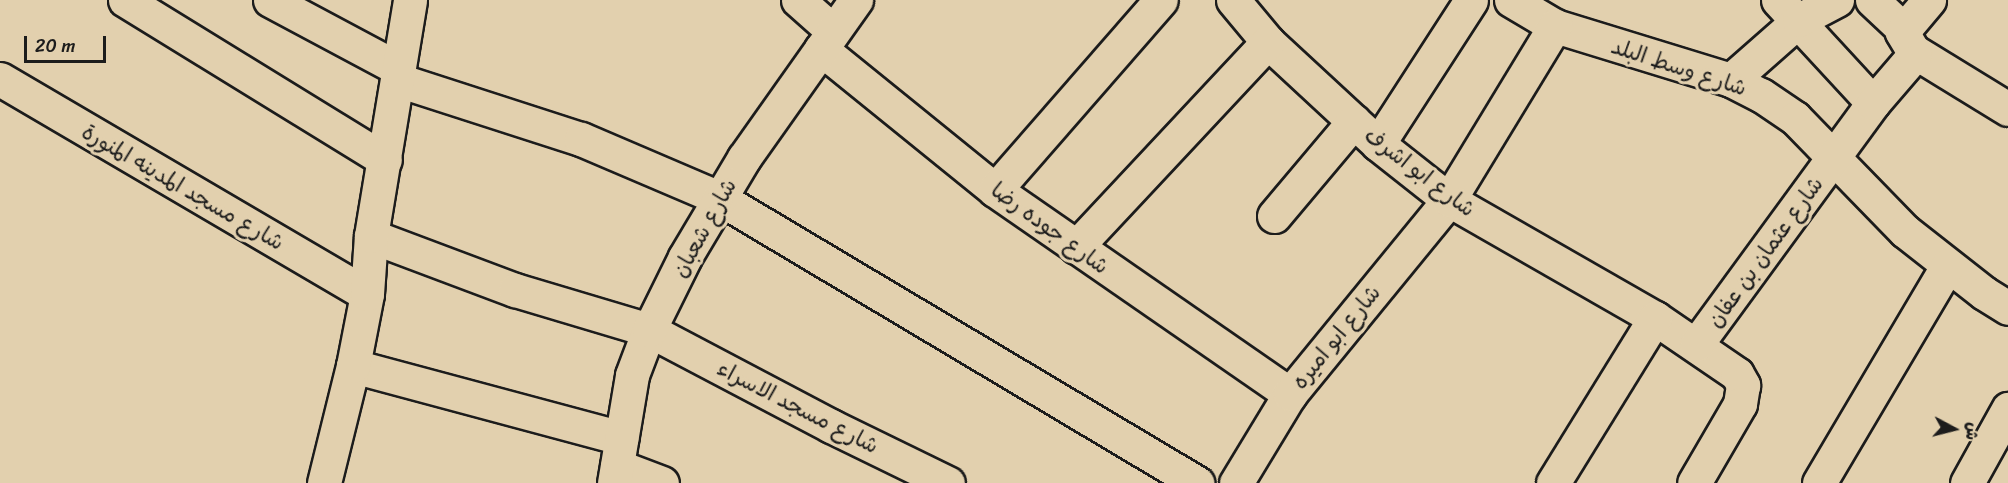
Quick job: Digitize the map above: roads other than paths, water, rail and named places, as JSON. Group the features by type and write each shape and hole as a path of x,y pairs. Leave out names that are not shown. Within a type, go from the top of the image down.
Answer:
{"street":[{"path":"125,0 385,160"},
{"path":"270,0 399,74 581,139 719,198 1197,483"},
{"path":"328,482 367,294 371,236 410,0"},
{"name":"شارع جوده رضا","path":"798,0 827,40 995,190 1290,394"},
{"name":"شارع شعبان","path":"618,462 632,375 649,330 685,257 719,198 856,0"},
{"path":"995,190 1161,0"},
{"name":"شارع ابو اشرف","path":"1233,0 1268,42 1378,144 1449,200 1655,318 1737,374 1743,385 1740,404 1694,483"},
{"path":"1378,144 1471,0"},
{"name":"شارع وسط البلد","path":"1511,0 1555,26 1731,80 1761,95 1795,118 1905,231 2008,308"},
{"path":"1731,80 1789,10 1837,0"},
{"path":"1872,0 1909,40 2008,109"},
{"name":"شارع عثمان بن عفان","path":"1696,345 1873,103 1929,0"},
{"path":"1789,10 1873,103"},
{"name":"شارع ابو اميره","path":"1236,483 1290,394 1449,200 1555,26"},
{"path":"1076,247 1268,42"},
{"name":"شارع مسجد المدينه المنورة","path":"0,79 367,294"},
{"path":"1274,216 1354,121"},
{"name":"شارع مسجد الاسراء","path":"371,236 515,290 649,330 831,426 948,483"},
{"path":"1819,483 1948,265"},
{"path":"1553,483 1655,318"},
{"path":"353,366 618,462 662,483"},
{"path":"1967,483 2008,409"}]}
